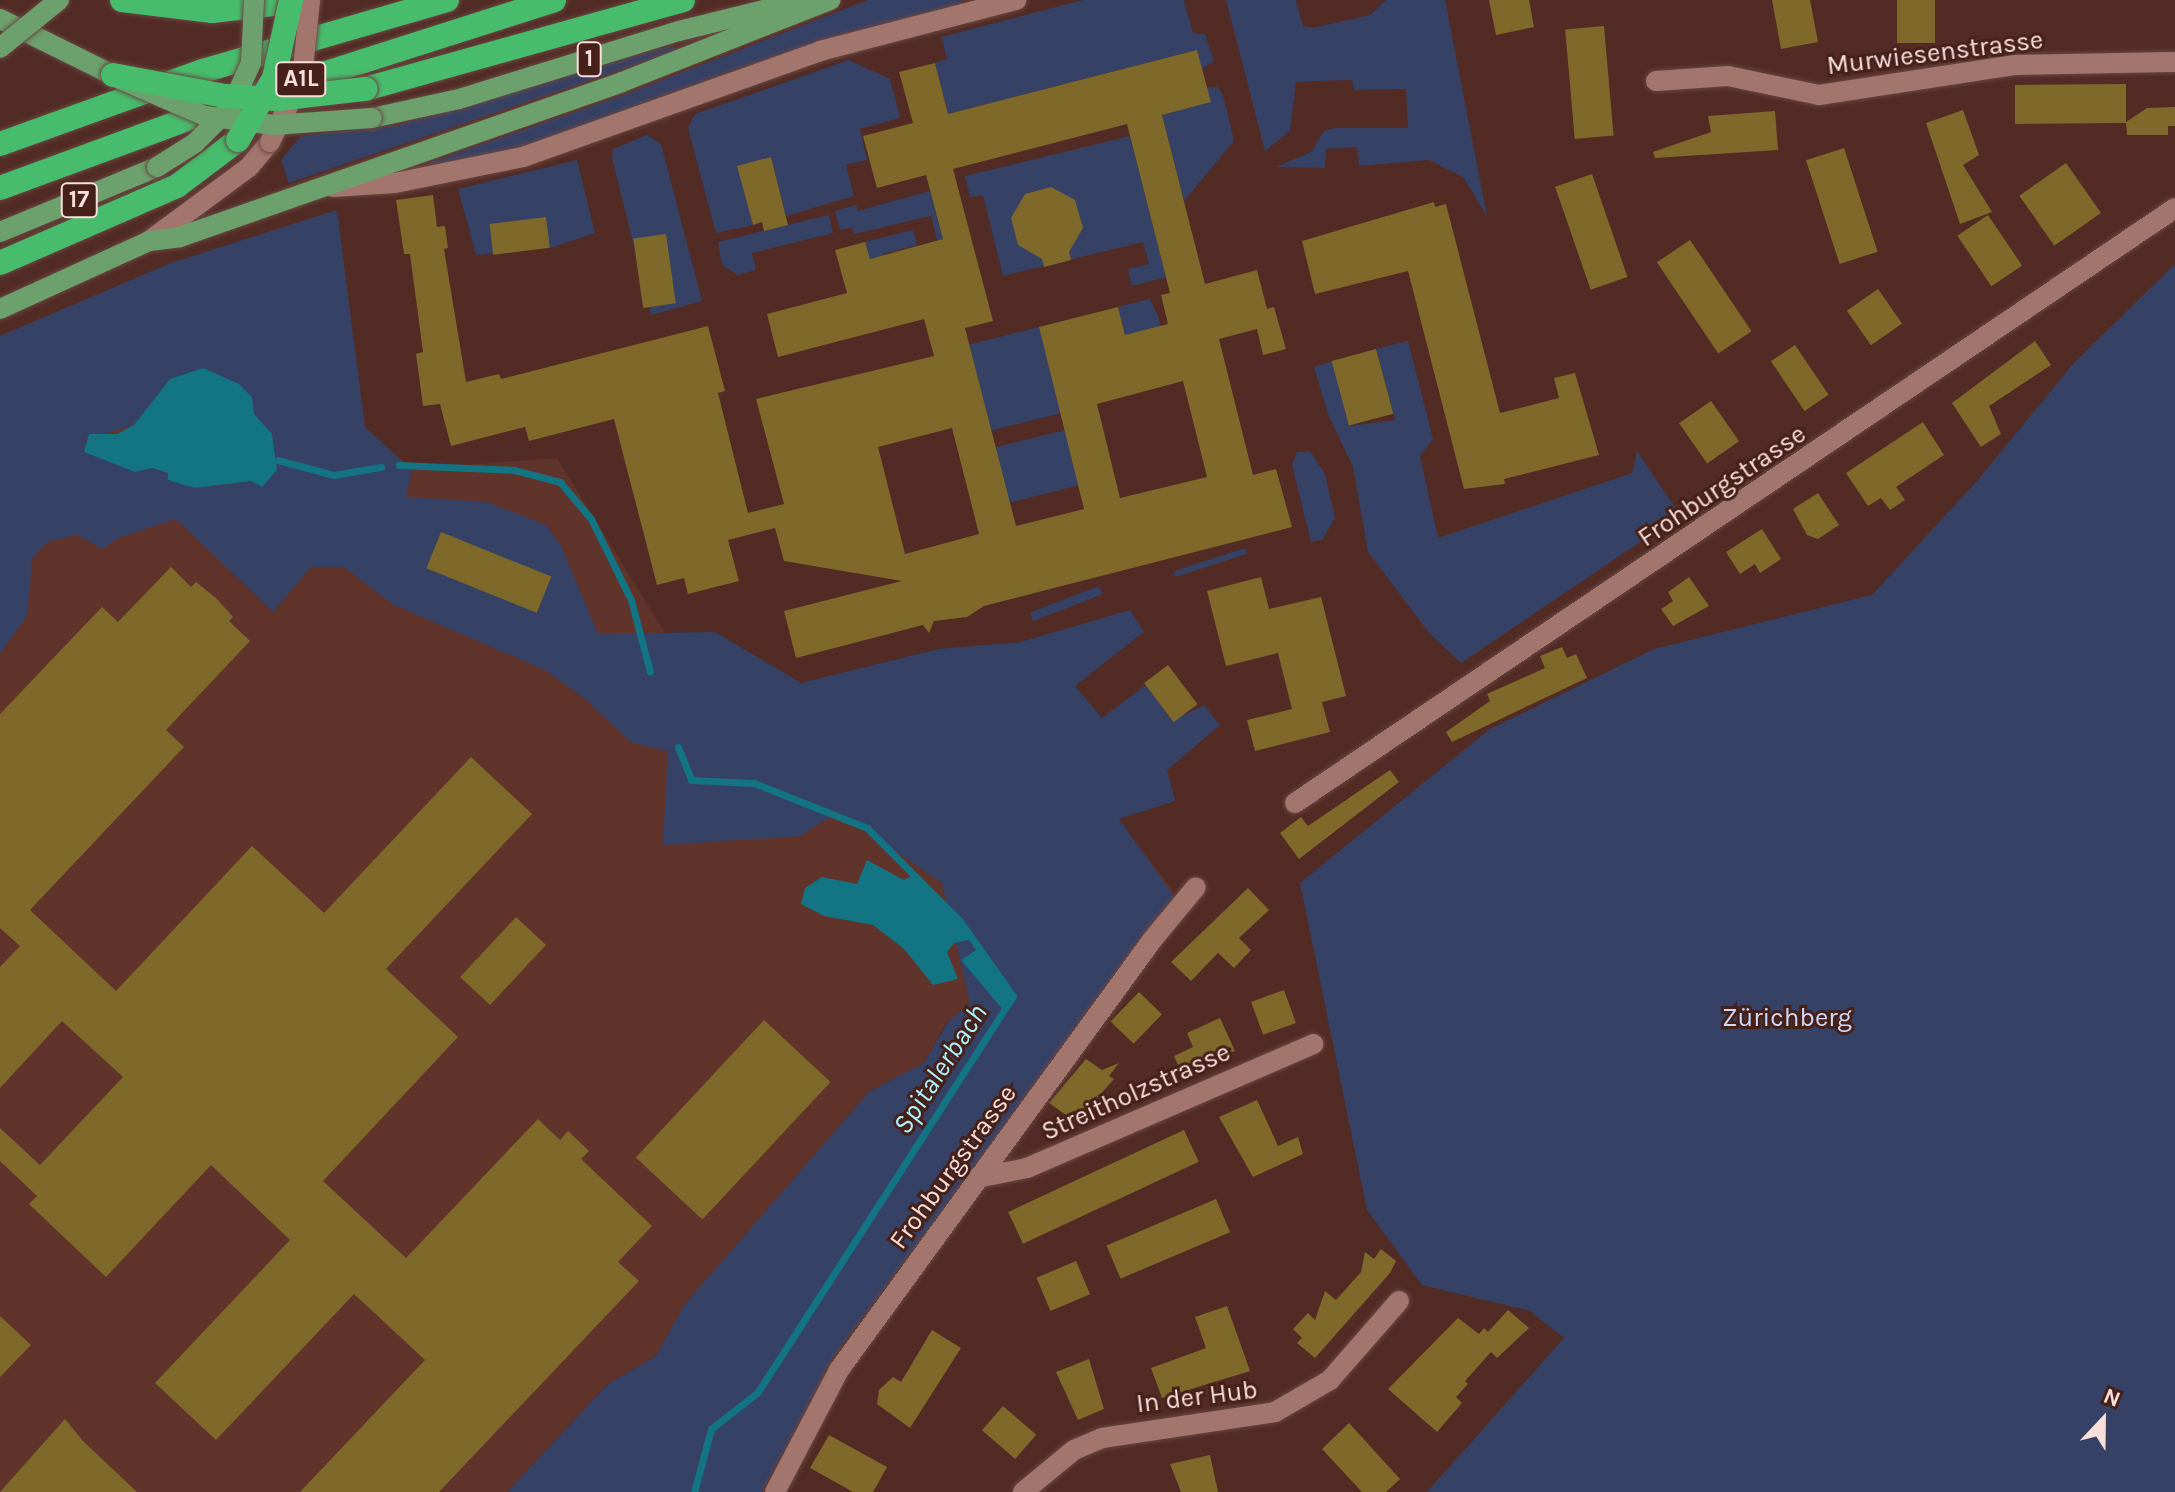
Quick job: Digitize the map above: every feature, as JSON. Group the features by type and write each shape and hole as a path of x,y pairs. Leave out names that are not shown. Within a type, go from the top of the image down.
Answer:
{"highway":[{"path":"122,0 212,11 309,0"},
{"path":"276,0 279,56"},
{"path":"0,263 177,186 238,140 264,102 279,56 291,0"},
{"name":"A1L","path":"0,144 203,71 447,0"},
{"name":"A1L","path":"0,188 51,166 554,0"},
{"path":"113,75 225,96 277,99 365,89 683,0"}],"main road":[{"path":"0,48 59,0"},
{"name":"17","path":"0,232 157,167 215,126 231,107 251,63 254,0"},
{"name":"1","path":"0,19 113,75 137,91 205,116 273,125 372,118 459,99 679,31 805,0"},
{"path":"2,307 149,241 180,237 652,72 830,0"}],"street":[{"path":"149,241 249,167 270,142 302,78 309,0"},
{"path":"313,188 395,183 535,153 820,51 1016,0"},
{"name":"Murwiesenstrasse","path":"1656,81 1728,76 1819,95 2014,65 2175,62"},
{"name":"Frohburgstrasse","path":"1295,803 2175,208"},
{"name":"Frohburgstrasse","path":"775,1492 839,1370 977,1178 1196,887"},
{"name":"Streitholzstrasse","path":"977,1178 1027,1168 1313,1044"},
{"name":"In der Hub","path":"1023,1492 1074,1450 1102,1438 1275,1412 1330,1380 1399,1301"}],"shaded area":[{"path":"337,210 365,427 411,469 557,458 690,673 1127,831 1174,892 946,1023 924,1063 870,1091 670,1332 656,1356 609,1383 507,1492 0,1492 0,336 171,263"},
{"path":"203,368 239,384 252,397 254,414 272,434 277,470 262,487 251,481 195,488 168,480 168,473 152,468 135,472 84,452 89,434 117,434 134,425 170,379"},
{"path":"867,860 904,880 917,873 974,939 954,943 947,952 958,979 933,985 904,949 873,925 824,916 801,904 805,888 822,877 857,884"},
{"path":"979,948 1013,996 1004,1011 961,960"}],"green space":[{"path":"868,0 963,0 956,7 507,153 431,169 431,162 626,94"},
{"path":"1083,0 1184,0 1193,33 1205,34 1214,61 1202,69 1197,50 948,114 935,63 947,59 941,37"},
{"path":"1226,0 1296,0 1303,26 1313,28 1370,15 1386,0 1445,0 1487,216 1463,177 1429,160 1359,166 1357,147 1326,149 1325,168 1276,167 1311,152 1324,131 1335,128 1408,128 1406,89 1354,90 1352,80 1296,82 1290,131 1265,151"},
{"path":"672,45 677,51 289,183 281,160 301,136 399,125"},
{"path":"849,60 890,79 900,118 860,129 867,160 846,165 854,196 786,216 771,158 738,166 753,225 716,233 688,128 695,114"},
{"path":"1207,87 1217,87 1223,95 1234,141 1184,201 1162,115 1210,102"},
{"path":"647,135 661,144 702,301 651,315 612,158 613,149"},
{"path":"1130,136 1166,277 1132,286 1128,269 1149,264 1143,242 1003,276 983,195 970,197 965,176"},
{"path":"577,160 595,233 554,247 476,255 458,189"},
{"path":"930,191 950,266 875,278 865,242 913,230 917,245 883,254 887,269 943,262 931,216 854,234 852,227 840,230 835,211 856,205 858,211"},
{"path":"337,210 365,427 412,470 406,497 487,502 546,525 561,546 598,634 715,632 801,683 938,649 1021,642 1130,610 1144,632 1075,686 1102,718 1146,685 1172,721 1204,705 1220,725 1167,770 1175,801 1119,819 1176,899 834,1356 762,1492 507,1492 609,1383 656,1356 684,1305 870,1091 924,1063 947,1023 970,1003 942,883 838,812 800,836 663,845 668,751 632,743 583,697 545,670 392,604 344,567 311,567 273,612 176,519 118,538 103,549 77,535 47,542 32,559 27,616 0,654 0,336 171,263","holes":["201,371 272,434 277,470 251,481 206,487 152,468 135,472 84,440 134,425 170,379"]},
{"path":"829,215 833,233 752,253 756,270 738,275 722,265 718,242"},
{"name":"Zürichberg","path":"2175,264 2175,1492 1427,1492 1564,1338 1530,1311 1422,1285 1367,1210 1300,883 1490,729 1654,649 1872,595 1977,481 2073,364"},
{"path":"1150,299 1158,316 1173,375 1125,335 1118,307"},
{"path":"1039,327 1061,413 991,431 969,344"},
{"path":"1408,341 1433,439 1420,456 1438,538 1632,473 1637,451 1680,515 1461,663 1430,634 1368,552 1353,467 1328,414 1314,367 1332,361 1349,426 1395,420 1376,349"},
{"path":"1065,430 1079,485 1009,503 995,447"},
{"path":"1310,451 1325,474 1335,518 1323,539 1311,542 1292,465 1297,452"},
{"path":"1245,548 1247,554 1176,577 1174,571"},
{"path":"1099,586 1102,594 1033,621 1030,613"}],"building":[{"path":"1489,0 1529,0 1534,27 1496,35"},
{"path":"1772,0 1810,0 1818,42 1781,49"},
{"path":"1897,0 1935,0 1935,43 1897,43"},
{"path":"1604,26 1614,136 1575,139 1565,29"},
{"path":"1197,50 1211,102 1162,115 1205,284 1257,270 1267,309 1274,307 1286,349 1263,355 1257,329 1219,339 1253,475 1276,469 1292,527 984,606 967,617 934,621 929,633 923,625 796,658 784,611 902,581 784,561 775,528 728,540 739,581 688,594 684,578 657,585 614,419 529,441 525,427 451,446 440,404 423,406 416,354 423,352 410,254 404,254 396,200 433,195 437,227 445,226 448,248 444,249 466,382 499,374 501,379 708,326 725,391 718,393 748,513 784,504 756,399 934,356 924,319 778,357 767,314 847,293 835,250 865,242 870,259 943,239 926,175 877,188 863,136 913,123 899,72 935,63 948,114","holes":["1127,124 1170,293 1161,295 1168,324 1125,335 1118,307 1039,327 1084,509 1016,526 965,328 993,321 953,169","1183,381 1207,477 1120,498 1097,404","952,428 979,534 905,554 878,447"]},
{"path":"2126,84 2126,122 2147,108 2175,107 2175,126 2168,126 2168,135 2127,135 2126,123 2015,124 2015,85"},
{"path":"1963,110 1979,155 1963,165 1992,212 1960,224 1926,123"},
{"path":"1775,111 1778,150 1655,158 1653,152 1711,132 1708,116"},
{"path":"1844,148 1878,252 1840,264 1806,160"},
{"path":"771,157 788,225 764,231 762,222 753,225 737,166"},
{"path":"2066,163 2101,213 2054,246 2019,196"},
{"path":"1592,174 1627,277 1591,290 1555,187"},
{"path":"1051,187 1075,200 1083,228 1069,252 1071,260 1044,267 1042,259 1018,245 1011,218 1025,194"},
{"path":"1434,202 1435,207 1446,204 1500,413 1559,398 1554,378 1575,373 1599,455 1504,479 1505,484 1464,489 1408,271 1315,294 1302,241"},
{"path":"1988,215 2022,266 1991,286 1957,236"},
{"path":"546,217 550,248 493,255 489,224"},
{"path":"666,234 676,303 643,308 633,239"},
{"path":"1690,240 1752,331 1718,354 1657,262"},
{"path":"1878,289 1902,323 1871,345 1847,311"},
{"path":"2035,341 2051,365 1989,406 2001,434 1981,447 1952,403"},
{"path":"1795,345 1829,395 1805,411 1771,361"},
{"path":"1376,349 1393,414 1349,426 1332,361"},
{"path":"1711,401 1739,441 1707,464 1679,423"},
{"path":"1923,422 1944,455 1896,487 1905,500 1890,510 1881,498 1868,506 1846,473"},
{"path":"1818,493 1839,525 1818,539 1807,535 1793,509"},
{"path":"1762,529 1781,559 1760,573 1755,564 1740,574 1726,552"},
{"path":"441,532 551,577 537,613 426,568"},
{"path":"171,567 191,587 196,582 216,598 233,617 229,621 250,641 166,730 184,747 30,910 116,991 252,846 324,913 471,757 532,814 386,969 458,1037 323,1181 406,1258 538,1119 560,1140 568,1131 589,1151 581,1159 652,1226 618,1262 639,1281 439,1492 300,1492 425,1360 354,1294 216,1440 155,1383 290,1240 211,1165 106,1277 29,1204 37,1196 0,1161 0,1128 40,1165 123,1077 62,1021 0,1088 0,967 20,946 0,928 0,714 102,607 118,622"},
{"path":"1261,577 1269,609 1321,597 1346,696 1322,702 1330,732 1255,751 1247,720 1292,709 1278,653 1226,666 1207,591"},
{"path":"1689,577 1709,606 1673,626 1661,609 1673,601 1668,592"},
{"path":"1562,647 1567,658 1576,654 1587,678 1452,742 1446,732 1490,701 1487,694 1545,668 1540,656"},
{"path":"1168,665 1197,704 1174,722 1144,683"},
{"path":"1390,770 1399,782 1299,859 1280,833 1301,817 1308,826"},
{"path":"1248,888 1269,910 1239,938 1251,950 1234,968 1218,953 1191,981 1171,962"},
{"path":"516,917 546,945 490,1005 460,977"},
{"path":"1284,990 1296,1023 1263,1035 1251,1002"},
{"path":"1139,992 1162,1014 1134,1044 1111,1021"},
{"path":"1220,1018 1235,1051 1182,1074 1174,1056 1193,1047 1187,1033"},
{"path":"764,1020 831,1082 702,1220 636,1157"},
{"path":"1086,1059 1102,1070 1119,1063 1109,1076 1114,1079 1076,1122 1049,1103"},
{"path":"1257,1100 1278,1146 1298,1137 1303,1154 1253,1177 1219,1117"},
{"path":"1184,1130 1199,1162 1023,1244 1008,1212"},
{"path":"1216,1199 1230,1232 1121,1279 1106,1245"},
{"path":"1381,1249 1396,1261 1390,1273 1315,1358 1297,1343 1302,1338 1293,1329 1308,1313 1315,1320 1325,1291 1336,1300 1361,1272 1365,1252 1374,1259"},
{"path":"1076,1261 1090,1294 1050,1311 1036,1278"},
{"path":"1227,1306 1250,1371 1162,1398 1151,1368 1206,1348 1195,1317"},
{"path":"1508,1310 1529,1328 1497,1358 1491,1352 1465,1381 1468,1384 1456,1397 1462,1403 1437,1432 1388,1389 1458,1318 1479,1334 1484,1328 1488,1332"},
{"path":"0,1316 31,1345 0,1377"},
{"path":"932,1330 961,1348 910,1428 877,1404 879,1390 893,1377 901,1382"},
{"path":"1089,1359 1104,1409 1078,1420 1056,1372"},
{"path":"1003,1406 1036,1435 1015,1459 982,1430"},
{"path":"65,1419 83,1441 137,1492 0,1492"},
{"path":"1349,1423 1400,1479 1386,1492 1362,1492 1322,1449"},
{"path":"829,1435 887,1467 873,1492 853,1492 810,1468"},
{"path":"1210,1455 1218,1492 1181,1492 1170,1464"}],"waterway":[{"name":"Spitalerbach","path":"278,460 334,475 381,467"},
{"name":"Spitalerbach","path":"399,465 514,470 560,482 591,519 631,600 650,672"},
{"name":"Spitalerbach","path":"678,747 691,780 754,783 867,828 959,920 1013,996 758,1392 711,1429 694,1492"}]}
